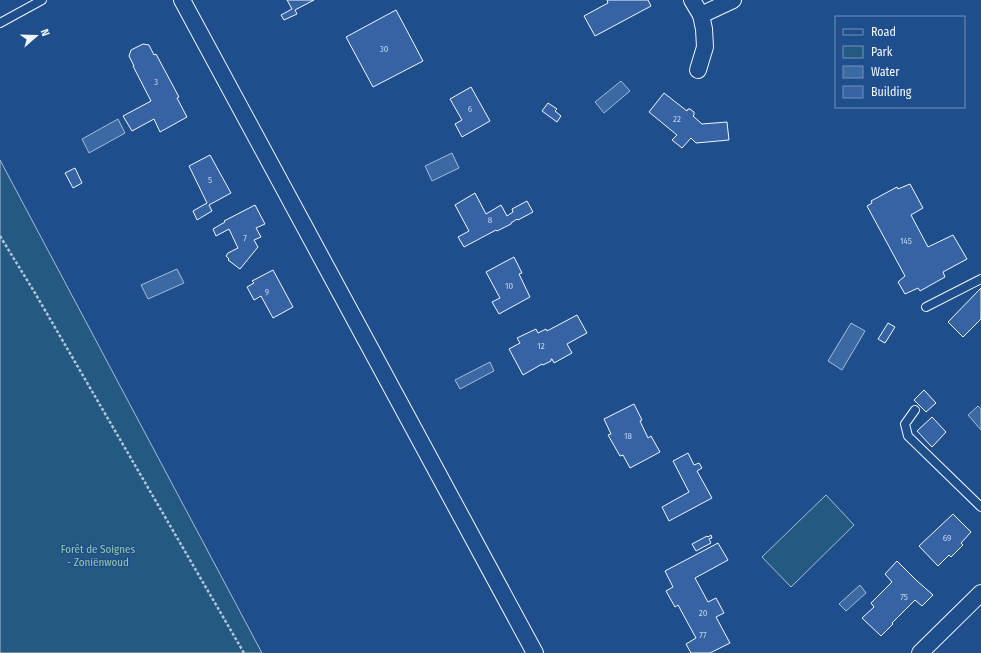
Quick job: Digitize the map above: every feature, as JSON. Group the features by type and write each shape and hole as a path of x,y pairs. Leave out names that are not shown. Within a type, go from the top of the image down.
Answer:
{"street":[{"path":"182,0 535,653"},
{"path":"692,0 701,15 704,29 705,47 698,70"},
{"path":"701,15 733,0"},
{"path":"920,653 981,593"}],"lane":[{"path":"0,23 42,0"},
{"path":"926,307 981,279"},
{"path":"915,410 905,424 908,436 981,507"}],"path":[{"path":"0,236 39,300 244,653"}],"green space":[{"name":"Forêt de Soignes - Zoniënwoud","path":"0,160 262,653 0,653"},
{"path":"826,495 854,525 791,587 762,557"}],"water":[{"path":"621,81 630,91 604,113 595,102"},
{"path":"118,119 125,133 89,153 82,139"},
{"path":"452,153 459,168 432,181 425,166"},
{"path":"177,269 184,283 148,299 141,285"},
{"path":"851,323 865,331 842,370 828,361"},
{"path":"490,362 494,371 460,389 455,380"},
{"path":"978,406 981,409 981,430 968,415"},
{"path":"860,585 866,593 846,611 839,604"}],"building":[{"path":"287,0 314,0 295,10 297,14 284,20 281,15 292,9"},
{"path":"607,0 648,0 651,6 595,36 584,16 608,3"},
{"path":"396,10 423,61 373,87 346,37"},
{"path":"143,44 149,45 154,55 156,54 179,97 177,98 187,117 160,132 154,119 132,131 123,116 151,101 129,56 131,50"},
{"path":"471,87 490,121 462,137 455,124 462,120 450,99"},
{"path":"664,93 687,111 690,109 694,112 693,116 702,124 727,122 729,140 696,143 691,138 682,148 672,140 677,135 649,112"},
{"path":"548,103 557,109 555,111 561,116 557,122 542,111"},
{"path":"210,155 231,193 209,205 212,211 197,220 193,211 207,203 189,166"},
{"path":"75,168 82,183 73,188 65,173"},
{"path":"910,184 923,208 911,215 928,247 953,235 967,259 943,272 945,277 920,291 918,288 905,294 898,282 905,276 867,206 872,203 871,201 897,187 898,189"},
{"path":"475,193 486,214 501,205 507,216 513,212 512,209 527,201 533,212 464,247 458,237 469,231 455,205"},
{"path":"255,205 265,224 256,228 261,237 254,240 258,247 240,269 228,260 229,259 226,256 228,253 238,248 229,229 216,236 213,229 225,222 224,221"},
{"path":"514,257 522,273 519,274 530,297 499,314 492,302 500,298 486,272"},
{"path":"273,270 293,307 273,318 261,296 254,300 247,287 254,283 252,281"},
{"path":"981,288 981,319 963,337 948,322"},
{"path":"577,315 587,333 567,344 572,353 554,363 551,359 551,361 543,365 542,364 523,375 509,349 520,343 517,338 536,329 538,333 546,329 547,331"},
{"path":"888,323 895,327 885,343 878,339"},
{"path":"924,390 936,403 926,412 914,400"},
{"path":"634,404 642,420 640,421 648,438 651,436 660,452 630,468 623,455 620,456 608,435 611,434 604,419"},
{"path":"932,417 946,432 932,447 917,431"},
{"path":"688,453 694,465 699,463 702,468 697,471 712,498 669,521 662,507 689,492 673,461"},
{"path":"953,514 971,532 961,543 963,545 951,557 949,555 938,566 919,546"},
{"path":"711,535 712,538 709,539 711,543 696,551 692,544"},
{"path":"718,543 728,560 695,578 708,602 716,598 724,613 716,617 730,643 710,653 691,653 686,644 696,638 678,605 675,607 666,591 673,587 665,571"},
{"path":"897,561 933,595 922,606 915,600 881,636 862,618 874,607 871,603 892,582 885,574"}]}
